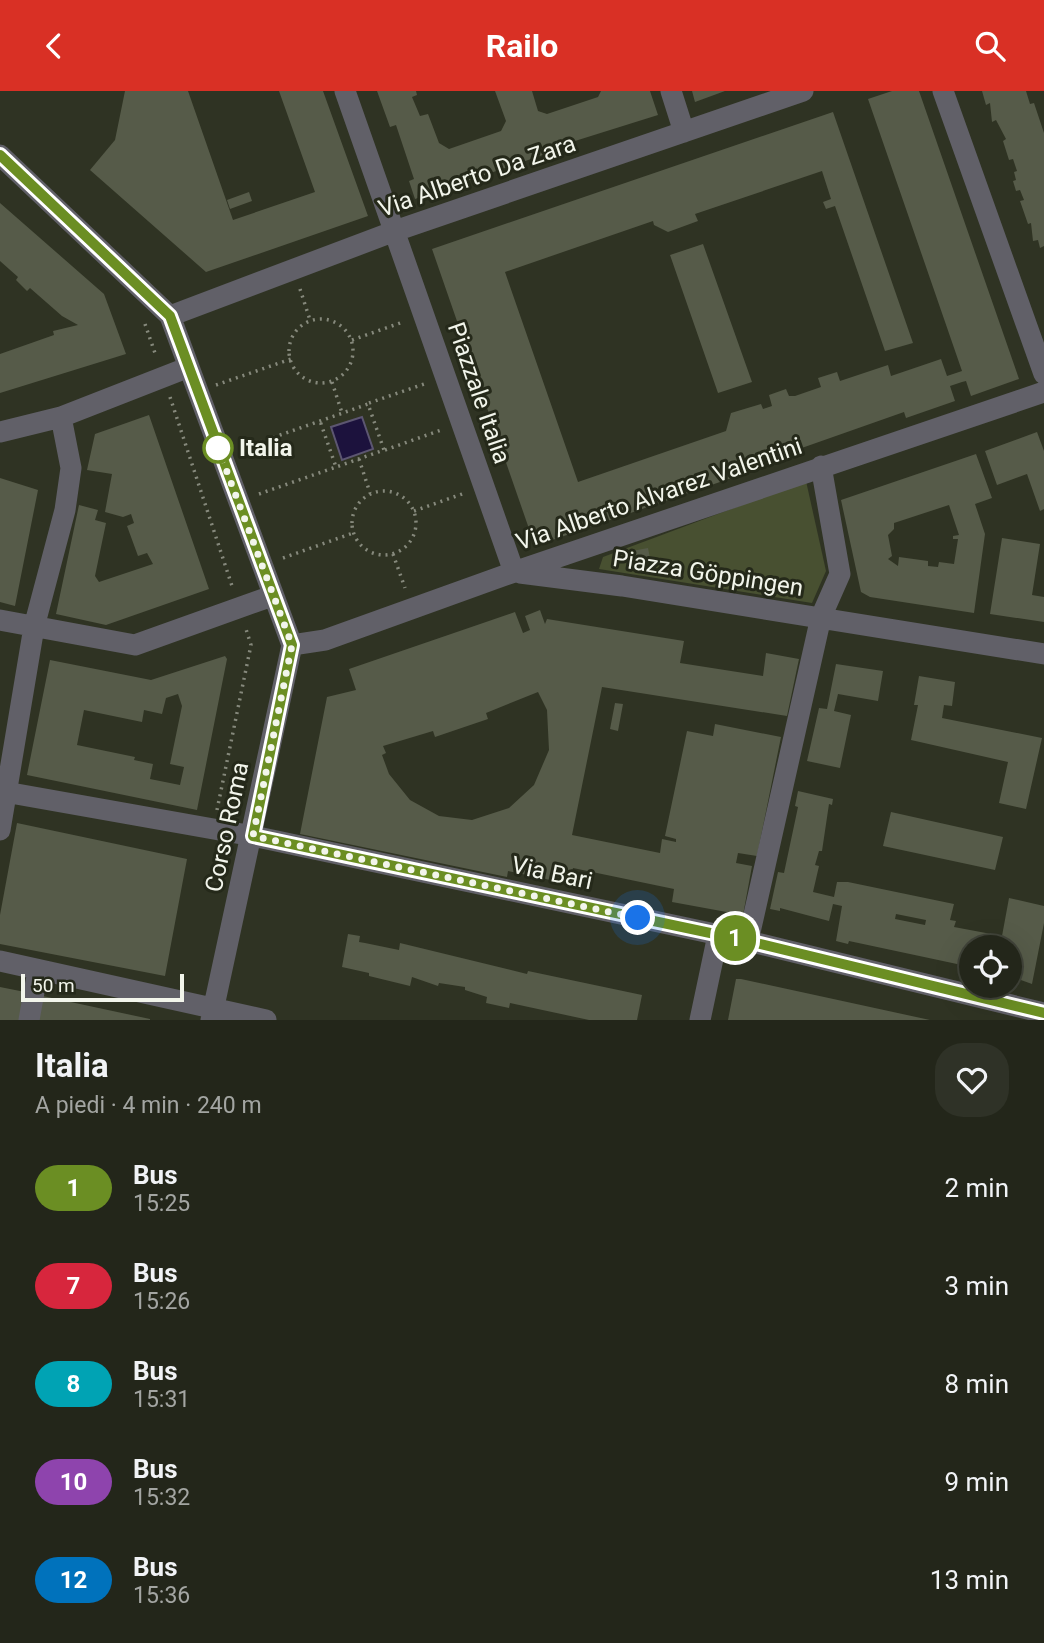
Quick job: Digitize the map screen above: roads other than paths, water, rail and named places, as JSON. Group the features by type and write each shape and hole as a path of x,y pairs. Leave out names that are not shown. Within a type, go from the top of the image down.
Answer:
{"street":[{"name":"Piazzale Italia","path":"345,91 514,572"},
{"path":"671,91 684,132"},
{"name":"Via Alberto Da Zara","path":"170,316 396,231 803,91"},
{"path":"943,91 1044,374"},
{"path":"0,155 170,316 292,645"},
{"path":"0,432 61,417 189,367"},
{"name":"Via Alberto Alvarez Valentini","path":"292,645 325,640 514,572 1044,391"},
{"path":"0,830 4,792 34,627 65,510 71,468 61,417"},
{"name":"Piazza Göppingen","path":"514,572 821,617 841,574 821,466"},
{"path":"0,620 135,645 272,596"},
{"path":"748,941 821,617 1044,654"},
{"name":"Corso Roma","path":"213,1015 292,645"},
{"name":"Via Bari","path":"4,792 253,836 748,941 1044,1013"},
{"path":"700,1020 718,935"},
{"path":"0,961 213,1015 266,1020"},
{"path":"29,1020 38,970"}],"place":[{"name":"Italia","path":"218,448"}]}
